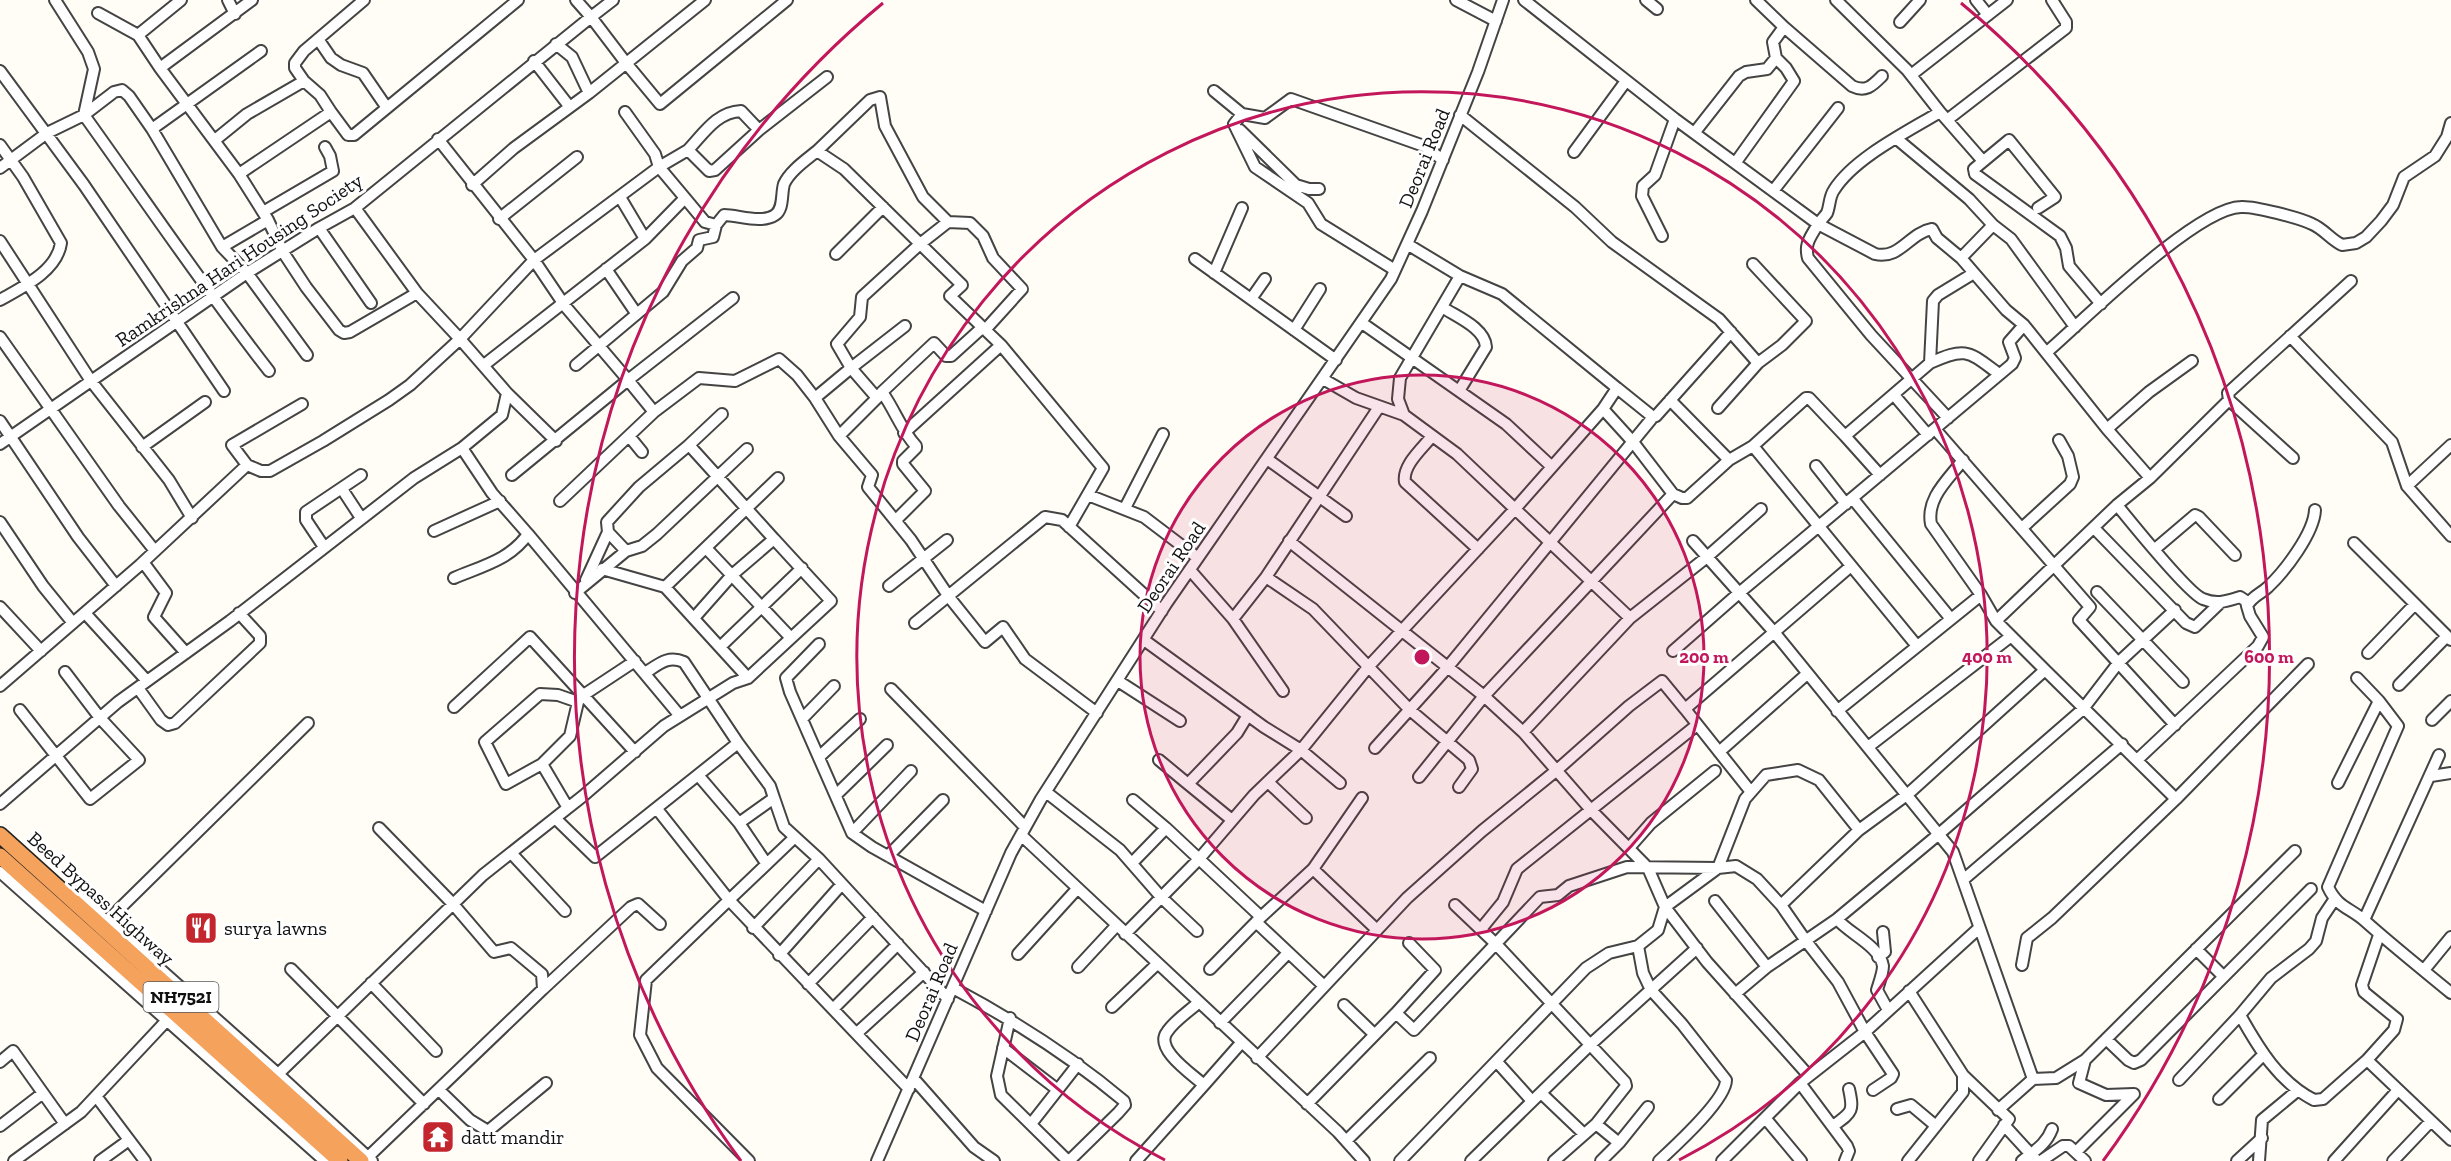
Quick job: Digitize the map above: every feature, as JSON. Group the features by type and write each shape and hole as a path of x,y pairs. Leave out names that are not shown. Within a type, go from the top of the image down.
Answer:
{"highway":[{"name":"Beed Bypass Highway","path":"0,835 104,923 367,1160"},
{"name":"Beed Bypass Highway","path":"0,856 170,1016 340,1161"}],"street":[{"path":"55,0 88,52 94,69 84,115 191,264 212,297 269,371"},
{"path":"138,35 181,0"},
{"path":"228,0 235,14"},
{"path":"160,68 252,0"},
{"path":"364,0 318,39 295,63 295,68 304,81 320,95 351,136 518,0"},
{"path":"576,0 660,104 785,2"},
{"name":"Ramkrishna Hari Housing Society","path":"0,444 247,273 355,208 534,61 613,0"},
{"path":"472,185 514,148 589,93 705,0"},
{"path":"1456,0 1496,21"},
{"name":"Deorai Road","path":"877,1161 1011,853 1023,831 1162,611 1362,323 1395,270 1461,115 1503,0"},
{"path":"1524,0 1675,119 1818,224 1884,256 1896,253 1918,233 1932,229 1937,238 1961,258 2006,310 2047,352 2107,429 2150,478"},
{"path":"1646,0 1658,9"},
{"path":"1756,0 1784,27 1858,89 1873,86 1882,76"},
{"path":"1836,0 1911,75 1982,160"},
{"path":"1900,22 1920,0"},
{"path":"1976,0 1988,15"},
{"path":"1911,75 2007,0"},
{"path":"1948,418 1871,335 1808,258 1807,241 1827,212 1833,191 1851,170 1879,148 1943,116 2066,28 2066,22 2052,0"},
{"path":"98,13 138,35 239,174 266,216 283,252 306,287 334,324 344,333 417,293"},
{"path":"1736,162 1792,84 1793,78 1776,58 1773,42 1784,27"},
{"path":"318,39 331,58 341,65 363,73 387,108"},
{"path":"556,44 572,57 589,93"},
{"path":"152,129 261,51"},
{"path":"1695,132 1739,76 1746,72 1767,69 1776,58"},
{"path":"534,61 569,106"},
{"path":"0,70 47,133 224,391"},
{"path":"688,150 709,171 715,170 759,130 827,77"},
{"path":"214,140 247,114 304,81"},
{"path":"1574,152 1626,81"},
{"path":"0,168 47,133 84,115 114,92 122,90 129,96 152,129 222,247 247,273 307,355"},
{"path":"1214,91 1242,114 1265,118 1291,99 1424,146 1443,160"},
{"path":"576,365 663,292 682,261 697,248 699,240 713,237 716,225 724,215 759,218 775,215 780,209 783,187 788,177 870,100 880,97 885,126 923,197 948,222"},
{"path":"1773,191 1838,108"},
{"path":"302,404 232,445 247,465 261,471 270,471 323,441 410,385 460,339 534,260 659,166 688,150 715,120 728,111 741,111 759,130"},
{"path":"239,174 331,112"},
{"path":"625,112 655,154 659,166 705,222 716,225"},
{"path":"1234,124 1242,114"},
{"path":"1461,115 1575,207 1612,242 1719,319 1758,363"},
{"path":"1662,236 1642,196 1643,186 1655,175 1675,119"},
{"path":"2047,352 2149,261 2219,212 2234,208 2255,208 2311,223 2342,245 2356,243 2366,237 2387,213 2404,177 2435,156 2447,137 2451,123"},
{"path":"1234,124 1296,185 1319,189"},
{"path":"1234,124 1255,167 1308,203 1320,224 1395,270"},
{"path":"1897,139 1969,199 1993,225 2011,240 2075,327"},
{"path":"438,140 534,260 562,302 654,412"},
{"path":"2038,208 2055,197 2009,140 1974,168 1974,172 2060,236 2066,248 2069,266 2101,304"},
{"path":"0,145 11,159 62,243 59,255 28,284 0,300"},
{"path":"222,247 333,171 330,156 325,147"},
{"path":"817,151 844,169 962,285 950,296 1001,345 1103,468 1069,527"},
{"path":"499,219 577,157"},
{"path":"620,197 645,239"},
{"path":"484,365 645,239 685,198"},
{"path":"836,254 883,207"},
{"path":"355,208 417,293 507,393 556,441"},
{"path":"1214,273 1242,208"},
{"path":"839,436 879,395 934,343 946,356 951,356 984,328 1022,289 993,258 983,236 970,223 948,222 920,244 862,297 860,317 837,345 851,368 879,395 895,410 904,433 916,448 903,461 903,464 925,491 896,520"},
{"path":"1961,258 1993,225"},
{"path":"319,228 371,303"},
{"path":"0,241 91,381 169,480 192,518"},
{"path":"1407,244 1460,276 1502,294 1653,417"},
{"path":"1195,259 1336,360"},
{"path":"1718,408 1758,363 1782,345 1806,321 1753,264"},
{"path":"606,269 636,313"},
{"path":"1930,363 1933,301 1974,273"},
{"path":"1404,415 1398,399 1400,378 1460,276"},
{"path":"1251,299 1265,279"},
{"path":"1996,621 2117,505 2150,478 2229,400 2229,389 2351,281"},
{"path":"1294,330 1320,289"},
{"path":"512,475 734,297"},
{"path":"1442,307 1480,332 1485,340 1486,347 1459,391"},
{"path":"1362,323 1506,424 1551,466"},
{"path":"815,398 905,326"},
{"path":"1673,651 2014,361 2009,342 2024,326"},
{"path":"1375,748 1447,668 1653,417 1731,332"},
{"path":"2290,336 2392,442 2407,486 2451,536"},
{"path":"0,337 119,506 155,551"},
{"path":"904,433 1001,345"},
{"path":"1845,436 1930,363 1960,352 1970,354 1998,374"},
{"path":"560,501 654,412 699,378 735,381 779,359 797,375 839,436 872,475 868,487 896,520 949,597 985,642 1003,627 1025,659 1097,713"},
{"path":"2107,429 2149,392 2192,361"},
{"path":"1323,379 1340,390 1404,415 1457,454 1630,618"},
{"path":"1125,934 1301,750 1369,666 1514,510 1603,409 1617,388"},
{"path":"0,804 147,681 414,478 462,448 502,415 507,393"},
{"path":"1894,395 1963,460 2090,607 2079,620 2175,725"},
{"path":"1603,409 1633,442 1673,494 1682,498 1687,498 1729,460 1753,446 1802,400 1809,398 1880,475"},
{"path":"1670,400 1729,460"},
{"path":"2229,400 2293,458"},
{"path":"142,447 205,402"},
{"path":"1233,619 1266,577 1379,407"},
{"path":"579,589 608,532 607,522 639,488 722,414"},
{"path":"0,421 78,537 116,586"},
{"path":"1125,508 1163,434"},
{"path":"629,436 642,452"},
{"path":"1432,436 1407,468 1404,474 1405,482 1478,549"},
{"path":"2022,528 2070,484 2073,477 2068,456 2059,440"},
{"path":"276,1077 483,875 568,808 664,726 733,683 748,678 831,601 689,444"},
{"path":"2407,486 2451,445"},
{"path":"1753,446 1917,646"},
{"path":"462,448 500,501 579,589 680,716"},
{"path":"579,589 626,551 642,546 747,449"},
{"path":"1267,459 1346,516"},
{"path":"1963,460 1932,500 1929,514 1930,524 1982,595 1996,621 2010,637 2176,799"},
{"path":"0,686 143,562 247,465"},
{"path":"1816,466 1951,619"},
{"path":"324,547 306,520 306,512 361,475"},
{"path":"665,587 778,478"},
{"path":"342,489 361,518"},
{"path":"1419,777 1484,696 1673,494"},
{"path":"1088,495 1144,517 1198,558"},
{"path":"434,531 500,501"},
{"path":"2117,505 2200,598 2220,603"},
{"path":"1523,732 1630,618 1707,557 1761,509"},
{"path":"2247,606 2253,597 2270,585 2304,542 2314,523 2315,510"},
{"path":"2155,549 2195,515 2235,555"},
{"path":"915,623 1045,517 1062,520 1162,611"},
{"path":"0,522 43,586 73,623"},
{"path":"2094,528 2175,609 2186,623 2195,627 2220,603 2240,597 2247,606 2262,640 2137,760"},
{"path":"608,532 626,551"},
{"path":"454,578 500,560 518,548 528,534"},
{"path":"694,618 732,575 774,539"},
{"path":"889,585 947,540"},
{"path":"1289,541 1484,696 1523,732 1591,810 1648,868 1665,907 1805,1080 1849,1151 1845,1161"},
{"path":"1693,541 1774,632 1953,852 1978,929 2033,1078"},
{"path":"2354,543 2449,638 2399,685"},
{"path":"706,548 791,638"},
{"path":"143,562 166,593 154,617 186,653"},
{"path":"1684,709 1851,566"},
{"path":"720,647 802,568"},
{"path":"602,569 665,587 748,678"},
{"path":"1190,570 1233,619 1283,691"},
{"path":"1266,577 1313,609 1410,710 1472,765 1469,774 1459,787"},
{"path":"2097,592 2183,682"},
{"path":"1837,711 1982,595"},
{"path":"2368,652 2415,604"},
{"path":"0,607 41,651"},
{"path":"1735,994 1767,967 1837,919 2083,709 2119,662 2175,609"},
{"path":"85,613 147,681"},
{"path":"138,688 161,720 168,725 175,723 260,643 260,636 239,613"},
{"path":"454,706 530,637 580,699 635,752"},
{"path":"1868,747 2010,637"},
{"path":"1144,640 1301,750 1340,783"},
{"path":"819,644 786,678 852,833 986,911"},
{"path":"645,673 666,659 675,658 684,662 770,786 784,827 819,859 948,999"},
{"path":"580,699 540,694 485,742 506,784 542,764 570,736 580,699 635,661"},
{"path":"2022,965 2027,938 2052,918 2176,799 2308,664"},
{"path":"1781,905 1859,830 1908,794 2045,670"},
{"path":"20,710 90,799 139,760 100,718 65,672"},
{"path":"1719,752 1807,674"},
{"path":"2357,678 2398,726 2328,887 2334,900 2364,920 2379,935 2451,993"},
{"path":"1118,681 1180,722"},
{"path":"1257,1058 1407,898 1482,831 1557,770 1629,706 1662,681 1751,792"},
{"path":"802,719 834,686"},
{"path":"891,688 1077,889 1307,1104 1364,1161"},
{"path":"2338,783 2379,701"},
{"path":"2432,720 2451,701"},
{"path":"1188,784 1237,733 1248,715"},
{"path":"819,757 860,719"},
{"path":"0,827 104,923 308,723"},
{"path":"1481,929 1503,902 1517,869 1697,725"},
{"path":"555,818 595,857 738,743"},
{"path":"1963,880 2122,744"},
{"path":"836,795 887,745"},
{"path":"2364,920 2439,755"},
{"path":"1160,760 1232,820"},
{"path":"542,764 568,808"},
{"path":"1400,1161 1587,968 1609,953 1638,946 1658,930 1665,907 1718,868 1745,799 1766,775 1798,770 1819,780 1859,830"},
{"path":"852,833 911,771"},
{"path":"1629,848 1651,823 1715,771"},
{"path":"2431,776 2451,773"},
{"path":"698,775 739,823 766,863"},
{"path":"1268,782 1306,818"},
{"path":"1046,792 1120,849 1161,897 1197,931"},
{"path":"739,823 774,798"},
{"path":"1210,969 1258,919 1313,869 1362,798"},
{"path":"888,856 944,800"},
{"path":"1133,800 1199,859 1288,953 1324,986"},
{"path":"657,809 753,928 909,1089"},
{"path":"379,828 453,904 494,951 512,948 542,974 543,989"},
{"path":"1132,863 1166,828"},
{"path":"749,1161 657,1068 640,1035 646,980 794,838"},
{"path":"1998,1110 2033,1078 2056,1078 2085,1060 2295,851"},
{"path":"511,853 565,911"},
{"path":"753,928 819,859"},
{"path":"1396,1013 1414,1029 1540,897 1558,896 1569,886 1627,867 1718,868 1736,866 1757,879 1781,905 1838,982 1865,1032 1893,1074 1873,1090"},
{"path":"1313,869 1376,929"},
{"path":"0,872 170,1016 325,1161"},
{"path":"779,955 842,884"},
{"path":"1017,954 1077,889"},
{"path":"2106,1039 2128,1060 2134,1063 2141,1060 2311,889"},
{"path":"2179,1080 2271,978 2309,949 2316,940 2322,918 2334,900"},
{"path":"1715,901 1767,967"},
{"path":"367,1160 543,989 632,907 638,904 643,907 660,924"},
{"path":"1455,905 1496,944 1552,1006 1591,1044 1622,1078 1626,1086 1596,1124 1554,1161"},
{"path":"808,984 873,917"},
{"path":"1837,919 1843,927 1861,936 1878,957 1883,967 1877,990 1888,1010"},
{"path":"1078,967 1116,926"},
{"path":"1722,1161 1805,1080 1865,1032 1978,929"},
{"path":"1878,957 1885,952 1883,932"},
{"path":"2240,1015 2263,1055 2297,1091 2314,1100 2323,1098 2367,1060 2397,1024 2397,1019 2364,992 2362,985 2379,935"},
{"path":"2424,970 2451,937"},
{"path":"1307,1104 1435,970 1409,943"},
{"path":"833,1009 898,944"},
{"path":"1638,946 1643,973 1651,990 1682,1024 1726,1080 1726,1088 1693,1128 1659,1161"},
{"path":"1471,1161 1591,1044 1697,948"},
{"path":"2196,949 2223,976"},
{"path":"1220,1023 1288,953"},
{"path":"1112,1007 1156,964"},
{"path":"291,969 424,1104"},
{"path":"857,1033 924,972"},
{"path":"371,983 436,1051"},
{"path":"953,988 1010,1018 1078,1064 1124,1101 1125,1105 1069,1161 1001,1095 997,1076 1010,1018"},
{"path":"1909,991 1963,1075 2009,1119 1978,1161"},
{"path":"1198,1003 1166,1033 1164,1043 1168,1052 1204,1084"},
{"path":"1344,1005 1374,1034"},
{"path":"15,1161 81,1112 170,1016"},
{"path":"1136,1161 1241,1043"},
{"path":"1004,1048 1058,1090"},
{"path":"0,1062 13,1051 65,1124"},
{"path":"2219,1099 2263,1055"},
{"path":"1346,1141 1430,1058"},
{"path":"2076,1152 2134,1094 2106,1095 2079,1083 2085,1060"},
{"path":"2367,1060 2451,1140"},
{"path":"1497,1062 1532,1101"},
{"path":"1031,1124 1078,1064"},
{"path":"1908,1161 1963,1092 1963,1075"},
{"path":"914,1078 974,1147 994,1161"},
{"path":"439,1089 470,1120 488,1131 546,1083"},
{"path":"1833,1126 1851,1113 1853,1107 1849,1089"},
{"path":"2334,1161 2398,1090"},
{"path":"2259,1161 2262,1120 2297,1091"},
{"path":"0,1126 43,1093"},
{"path":"1541,1093 1584,1134"},
{"path":"96,1096 145,1161"},
{"path":"1897,1109 1911,1105 1936,1126"},
{"path":"1606,1160 1648,1107"},
{"path":"1766,1119 1801,1161"},
{"path":"2393,1161 2431,1121"},
{"path":"1596,1124 1619,1143"},
{"path":"2004,1125 2033,1159"},
{"path":"2033,1159 2038,1149 2049,1138 2052,1129"},
{"path":"2237,1161 2262,1138"},
{"path":"100,1161 129,1140"},
{"path":"2033,1159 2068,1146 2085,1161"}],"place":[{"name":"surya lawns","path":"201,928"},
{"name":"datt mandir","path":"438,1137"}]}
